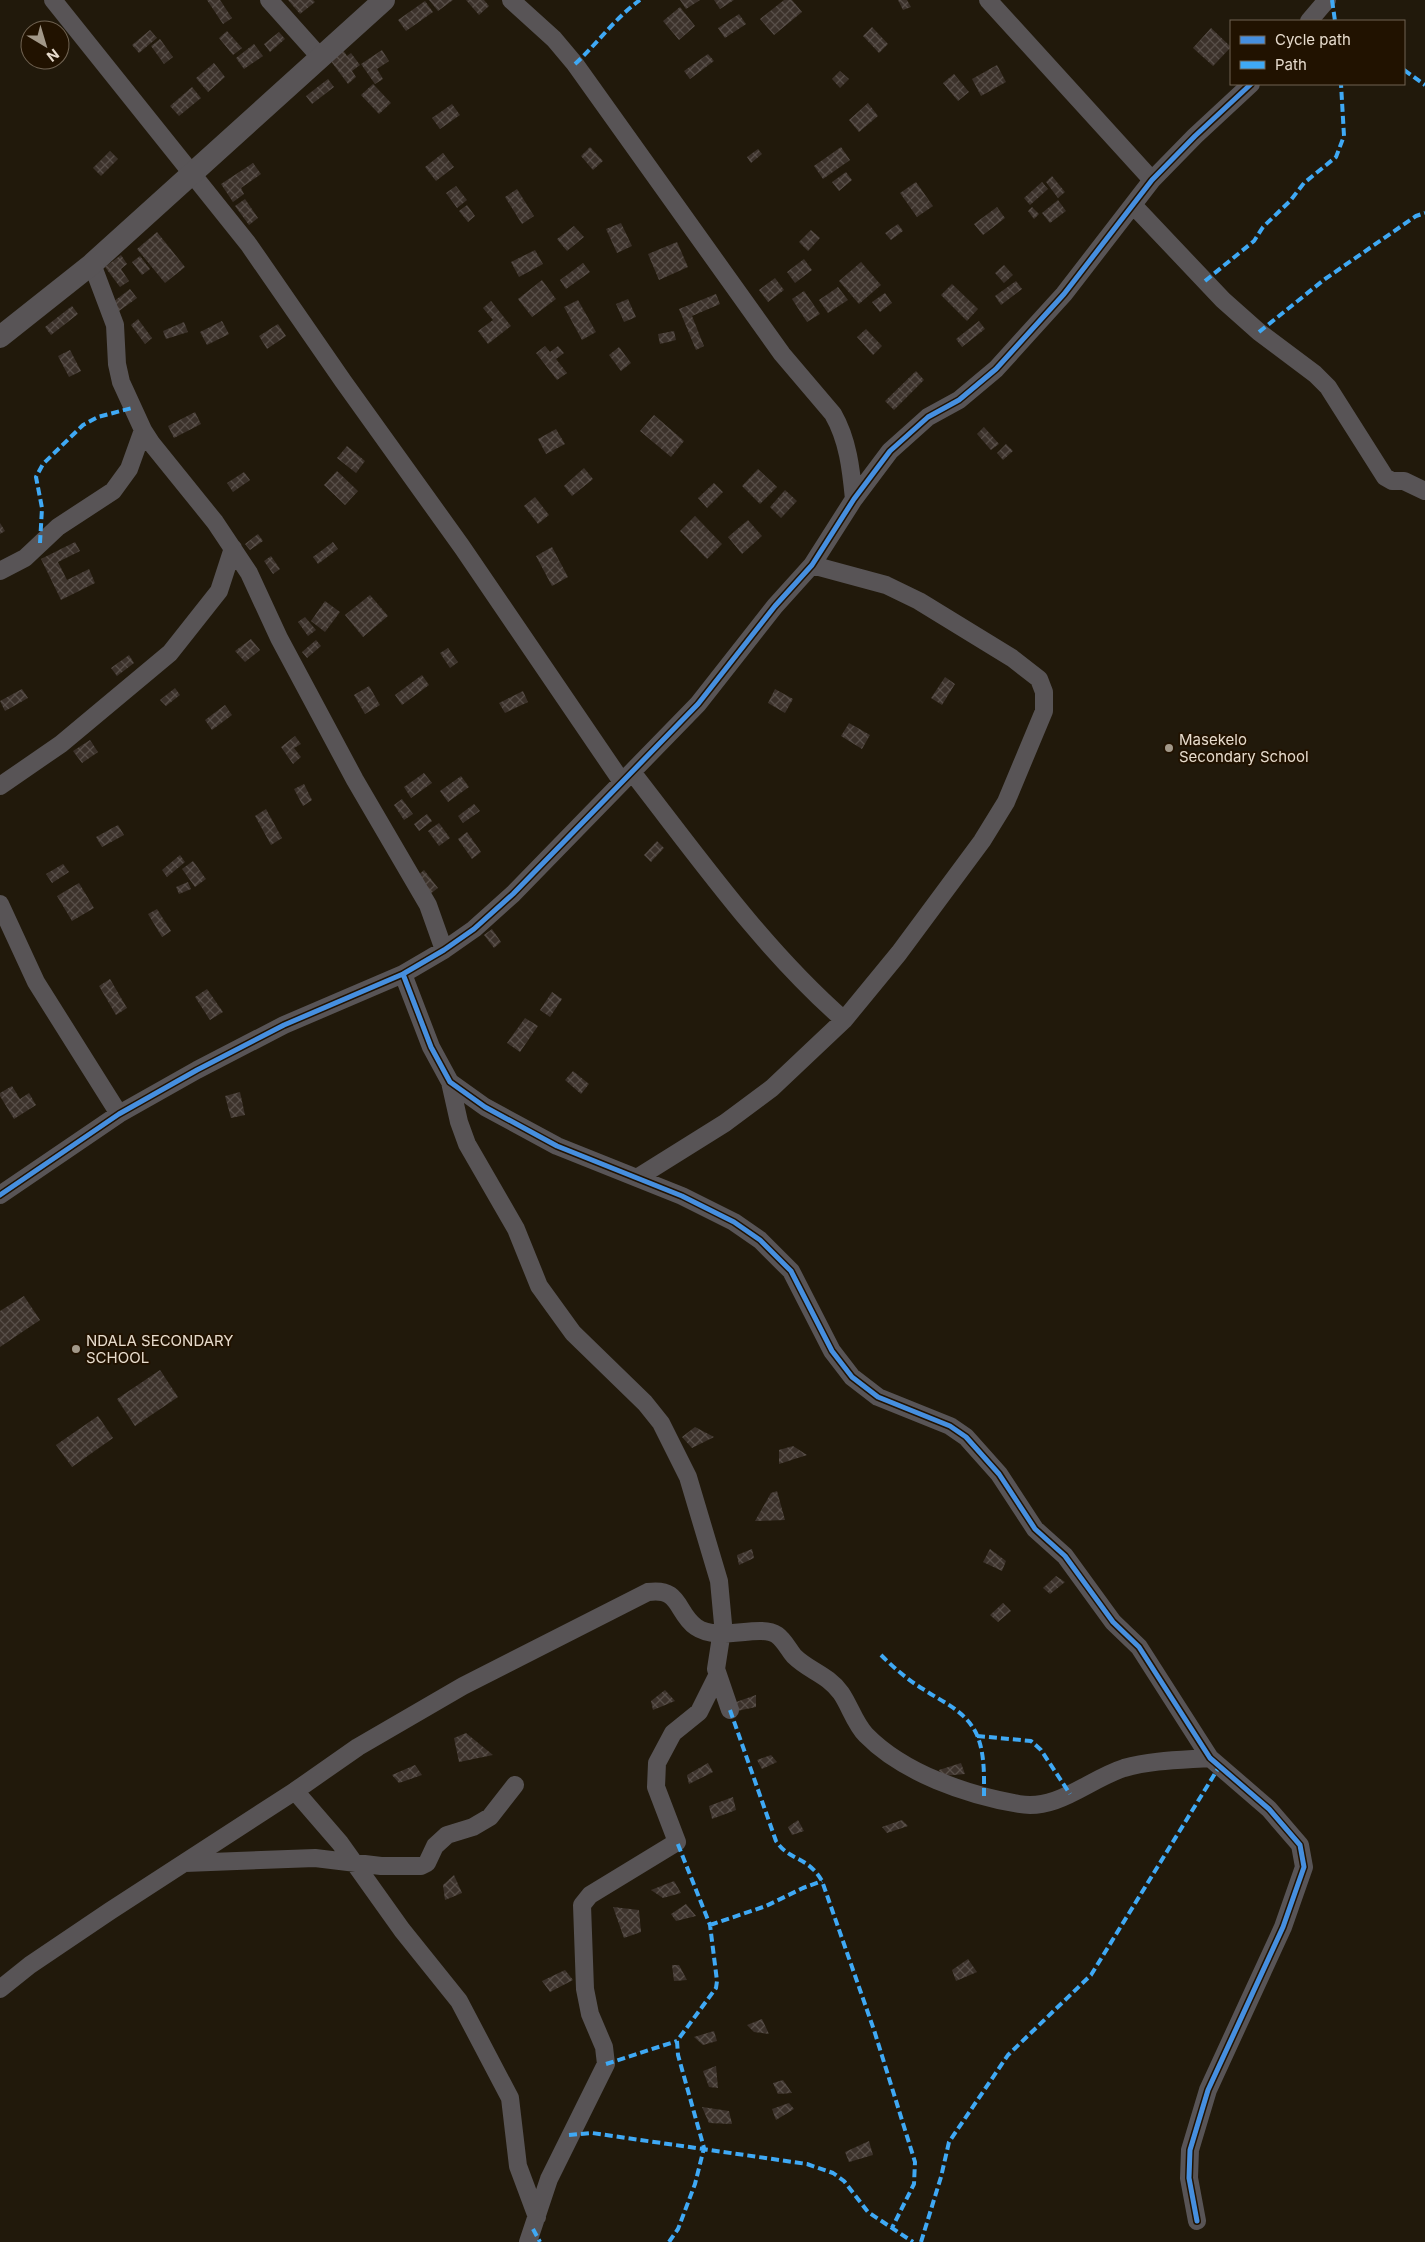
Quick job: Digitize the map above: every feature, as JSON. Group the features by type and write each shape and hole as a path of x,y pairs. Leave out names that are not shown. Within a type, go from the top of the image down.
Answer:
{"street":[{"path":"53,0 249,246 343,381 627,777 790,969 844,1020"},
{"path":"269,0 320,58"},
{"path":"0,337 92,264 384,0"},
{"path":"511,0 554,40 575,64 782,354 833,414 839,425 850,461 854,498"},
{"path":"988,0 1152,180"},
{"path":"1309,20 1328,0"},
{"path":"0,1196 119,1114 197,1070 284,1026 403,974 444,950 474,929 513,894 698,704 775,606 812,565 854,498 890,451 909,432 939,410 959,400 996,369 1064,294 1152,180 1195,136 1250,85"},
{"path":"1133,205 1223,300 1259,332 1306,366 1328,387 1385,477 1392,481 1408,483 1425,491"},
{"path":"92,264 114,325 116,364 121,382 143,430 152,444 195,495 233,548 258,590 279,638 355,780 428,905 444,950"},
{"path":"0,571 25,558 58,527 113,491 130,469 143,430"},
{"path":"0,786 61,744 170,653 219,591 233,548"},
{"path":"637,1178 725,1123 772,1088 844,1020 905,945 982,841 1006,802 1044,711 1045,697 1039,679 1028,669 918,602 886,585 812,565"},
{"path":"0,904 36,982 119,1114"},
{"path":"403,974 431,1047 450,1082 459,1122 467,1144 516,1229 539,1286 573,1333 645,1403 661,1423 673,1445 696,1499 719,1581 723,1634 717,1664 717,1676 730,1710"},
{"path":"450,1082 485,1107 531,1134 556,1146 682,1196 734,1222 760,1240 791,1271 832,1351 852,1378 878,1397 950,1426 966,1437 999,1474 1034,1529 1065,1556 1114,1622 1139,1647 1210,1758 1269,1809 1300,1846 1304,1867 1282,1928 1208,2090 1190,2150 1189,2178 1197,2221"},
{"path":"0,1988 30,1965 295,1791 358,1747 463,1686 648,1592 663,1592 672,1596 696,1627 712,1633 765,1632 777,1635 794,1656 828,1678 841,1694 862,1730 882,1748 895,1758 948,1786 984,1796 1035,1806 1070,1794 1122,1769 1149,1762 1210,1758"},
{"path":"528,2242 549,2178 606,2064 604,2047 590,2014 584,1988 586,1969 582,1905 590,1895 677,1842 656,1787 657,1763 673,1733 699,1712 717,1676"},
{"path":"185,1863 315,1858 356,1864 424,1865 442,1838 458,1830 474,1827 490,1817 515,1785"},
{"path":"295,1791 356,1864 402,1930 459,2001 506,2091 512,2108 518,2166 537,2217"}],"building":[{"path":"207,0 220,0 232,18 223,24"},
{"path":"288,0 313,0 315,2 300,14"},
{"path":"429,0 453,0 438,11"},
{"path":"466,0 484,0 489,6 479,15"},
{"path":"680,0 700,0 686,9"},
{"path":"714,0 734,0 720,9"},
{"path":"784,0 792,0 802,12 774,35 760,19"},
{"path":"898,0 907,0 911,7 903,10"},
{"path":"425,1 433,12 406,31 398,20"},
{"path":"680,7 695,26 679,40 663,21"},
{"path":"739,14 746,24 725,38 718,28"},
{"path":"872,27 888,44 879,53 863,36"},
{"path":"1211,28 1230,46 1213,66 1193,48"},
{"path":"150,30 157,38 139,53 132,45"},
{"path":"227,31 242,48 233,55 219,38"},
{"path":"279,32 285,39 270,52 264,44"},
{"path":"160,39 173,57 164,64 151,46"},
{"path":"254,44 263,56 244,69 236,58"},
{"path":"343,50 347,56 351,53 360,65 352,71 356,77 348,84 330,60"},
{"path":"382,50 389,61 377,69 383,79 375,84 361,64"},
{"path":"708,54 714,61 690,79 684,71"},
{"path":"214,63 225,77 208,92 196,78"},
{"path":"997,65 1006,82 981,96 972,79"},
{"path":"840,71 849,79 840,88 832,79"},
{"path":"954,74 969,92 958,101 943,83"},
{"path":"328,79 334,87 312,104 306,96"},
{"path":"373,84 391,103 379,114 361,95"},
{"path":"192,87 201,98 179,116 170,106"},
{"path":"868,103 878,116 859,132 849,120"},
{"path":"452,104 460,115 440,129 432,118"},
{"path":"590,147 603,161 593,170 581,156"},
{"path":"841,147 850,160 823,179 814,166"},
{"path":"758,149 762,154 751,163 747,157"},
{"path":"110,151 118,159 101,176 93,168"},
{"path":"443,153 454,167 436,181 425,167"},
{"path":"253,163 261,174 241,188 244,194 233,202 221,184"},
{"path":"846,172 852,180 839,191 832,182"},
{"path":"1052,176 1065,192 1058,198 1046,182"},
{"path":"916,182 933,206 917,217 900,193"},
{"path":"1042,182 1048,189 1030,205 1024,198"},
{"path":"456,186 467,200 457,208 446,193"},
{"path":"517,189 534,216 522,224 505,197"},
{"path":"245,199 258,218 249,225 235,206"},
{"path":"1058,200 1066,211 1050,223 1042,213"},
{"path":"467,205 475,216 468,222 459,211"},
{"path":"997,207 1005,218 983,235 974,224"},
{"path":"1032,207 1039,214 1034,219 1028,211"},
{"path":"621,223 632,246 617,253 606,229"},
{"path":"898,224 903,231 891,240 885,233"},
{"path":"574,226 584,237 567,251 557,239"},
{"path":"811,230 820,238 808,251 799,242"},
{"path":"157,232 185,267 165,283 137,249"},
{"path":"677,242 688,267 659,280 648,254"},
{"path":"535,250 543,264 519,277 511,262"},
{"path":"121,255 127,264 121,269 129,281 120,287 105,267"},
{"path":"140,256 150,269 142,275 132,262"},
{"path":"804,259 812,270 795,283 787,272"},
{"path":"861,262 881,285 859,304 839,281"},
{"path":"583,263 590,272 566,289 560,280"},
{"path":"1004,265 1013,275 1004,283 995,273"},
{"path":"775,278 784,290 768,302 759,290"},
{"path":"542,280 556,299 532,317 518,299"},
{"path":"1016,281 1022,289 1001,305 995,296"},
{"path":"952,284 978,309 967,321 941,295"},
{"path":"838,287 848,300 828,313 819,300"},
{"path":"130,289 137,298 119,311 113,302"},
{"path":"804,291 820,314 807,322 792,299"},
{"path":"885,293 892,303 880,312 872,302"},
{"path":"716,294 720,304 692,316 704,346 696,350 679,309"},
{"path":"628,299 636,317 624,322 616,304"},
{"path":"578,300 596,332 582,340 564,307"},
{"path":"491,301 511,326 488,344 478,331 493,320 483,308"},
{"path":"72,306 78,314 51,335 45,327"},
{"path":"138,319 152,338 145,344 131,325"},
{"path":"222,321 229,334 207,345 200,332"},
{"path":"979,321 985,329 962,347 956,339"},
{"path":"184,322 188,332 166,339 163,331"},
{"path":"278,324 286,336 267,349 259,336"},
{"path":"866,329 882,346 873,355 857,337"},
{"path":"674,331 676,340 660,344 658,334"},
{"path":"545,346 550,352 558,346 564,353 556,359 567,373 557,380 536,353"},
{"path":"619,347 631,363 621,371 609,355"},
{"path":"70,350 81,371 69,377 58,356"},
{"path":"916,371 924,380 894,410 885,401"},
{"path":"195,412 201,424 174,438 168,426"},
{"path":"654,415 684,441 671,457 640,431"},
{"path":"984,427 999,444 991,450 977,434"},
{"path":"556,429 565,444 546,454 538,439"},
{"path":"1006,444 1013,451 1003,460 997,453"},
{"path":"347,446 365,461 356,473 337,458"},
{"path":"584,468 593,479 572,496 564,486"},
{"path":"758,469 777,487 760,504 742,486"},
{"path":"337,471 358,491 345,505 324,485"},
{"path":"244,472 250,480 233,492 227,483"},
{"path":"714,483 723,492 707,508 698,498"},
{"path":"785,490 797,501 781,518 770,507"},
{"path":"535,497 549,515 538,524 524,506"},
{"path":"695,516 722,544 707,559 680,531"},
{"path":"748,520 762,536 742,554 728,537"},
{"path":"0,523 5,531 0,534"},
{"path":"258,534 263,541 250,550 245,544"},
{"path":"75,542 80,551 58,562 67,580 89,569 95,583 61,600 41,559"},
{"path":"333,542 338,549 318,564 313,557"},
{"path":"552,547 568,577 552,586 536,556"},
{"path":"271,556 280,569 273,574 264,561"},
{"path":"370,595 388,616 363,637 345,615"},
{"path":"325,601 340,612 325,632 311,621"},
{"path":"305,617 316,630 308,636 298,622"},
{"path":"251,639 260,650 245,662 235,651"},
{"path":"316,640 321,646 307,658 302,652"},
{"path":"448,648 458,662 450,668 440,653"},
{"path":"129,655 134,663 117,676 111,668"},
{"path":"422,675 429,685 402,705 395,695"},
{"path":"945,677 955,684 942,705 931,698"},
{"path":"369,686 380,705 365,714 354,695"},
{"path":"175,688 180,695 166,706 160,700"},
{"path":"22,689 28,698 5,711 0,701"},
{"path":"775,689 793,699 785,713 768,703"},
{"path":"523,691 528,702 505,713 499,703"},
{"path":"225,705 232,715 212,730 205,720"},
{"path":"849,723 870,735 862,749 841,736"},
{"path":"295,736 301,744 294,748 301,757 293,764 281,747"},
{"path":"90,740 98,752 82,763 73,751"},
{"path":"424,773 432,783 411,798 404,787"},
{"path":"461,776 469,787 448,802 440,791"},
{"path":"304,784 312,800 303,806 294,789"},
{"path":"402,799 413,814 404,820 394,805"},
{"path":"474,804 480,811 463,823 458,816"},
{"path":"266,809 282,838 271,845 255,816"},
{"path":"427,814 432,821 419,831 414,824"},
{"path":"439,823 450,838 439,846 428,831"},
{"path":"118,825 124,835 102,847 96,837"},
{"path":"467,832 481,852 472,859 458,839"},
{"path":"657,841 664,848 651,862 644,855"},
{"path":"180,855 185,862 167,877 162,870"},
{"path":"193,861 206,879 195,887 182,869"},
{"path":"63,864 69,872 52,883 46,874"},
{"path":"424,870 438,888 430,894 416,877"},
{"path":"188,882 191,889 179,894 176,887"},
{"path":"79,883 94,908 72,921 57,896"},
{"path":"157,909 171,931 162,937 148,914"},
{"path":"492,929 501,942 494,948 484,935"},
{"path":"110,979 127,1008 116,1015 99,986"},
{"path":"207,989 223,1012 210,1020 195,997"},
{"path":"552,992 562,999 550,1017 540,1010"},
{"path":"525,1018 538,1026 520,1052 507,1043"},
{"path":"573,1071 589,1084 581,1094 565,1080"},
{"path":"12,1086 20,1099 29,1093 36,1105 14,1119 0,1096 0,1093"},
{"path":"240,1092 245,1115 231,1118 225,1096"},
{"path":"24,1296 40,1320 0,1347 0,1311"},
{"path":"160,1370 178,1397 135,1426 117,1399"},
{"path":"98,1416 113,1438 72,1467 56,1445"},
{"path":"695,1427 714,1437 692,1448 682,1437"},
{"path":"793,1446 807,1455 779,1464 779,1450"},
{"path":"777,1491 785,1520 755,1521 771,1493"},
{"path":"752,1549 754,1558 739,1565 737,1555"},
{"path":"990,1549 1006,1561 1002,1571 983,1562"},
{"path":"1056,1576 1065,1582 1050,1594 1043,1588"},
{"path":"1003,1603 1011,1611 998,1622 990,1615"},
{"path":"665,1690 675,1701 653,1710 651,1701"},
{"path":"756,1695 756,1707 737,1711 736,1702"},
{"path":"466,1733 493,1755 459,1762 454,1738"},
{"path":"771,1755 777,1762 762,1769 757,1760"},
{"path":"708,1763 713,1772 689,1784 687,1775"},
{"path":"961,1763 965,1774 942,1776 939,1770"},
{"path":"415,1765 422,1775 399,1783 392,1775"},
{"path":"733,1797 736,1810 712,1819 709,1806"},
{"path":"798,1820 804,1831 792,1835 788,1827"},
{"path":"902,1820 908,1826 887,1833 882,1827"},
{"path":"454,1875 462,1893 445,1900 443,1885"},
{"path":"674,1881 681,1893 663,1898 651,1890"},
{"path":"686,1904 696,1916 676,1921 671,1914"},
{"path":"613,1907 639,1910 641,1932 624,1938"},
{"path":"968,1959 977,1972 956,1981 952,1970"},
{"path":"672,1965 679,1965 687,1980 674,1981"},
{"path":"565,1970 573,1980 550,1992 542,1981"},
{"path":"762,2019 769,2034 754,2032 747,2025"},
{"path":"714,2031 717,2041 703,2045 694,2037"},
{"path":"716,2066 718,2088 709,2087 703,2071"},
{"path":"783,2080 792,2093 778,2094 773,2083"},
{"path":"789,2103 794,2109 776,2120 772,2109"},
{"path":"702,2107 729,2111 732,2124 709,2123"},
{"path":"869,2141 873,2155 849,2162 845,2152"}],"marked path":[{"path":"575,64 640,0"},
{"path":"1332,0 1335,20"},
{"path":"1405,71 1425,85"},
{"path":"1205,281 1254,241 1263,227 1290,201 1304,183 1336,157 1344,136 1341,85"},
{"path":"1259,332 1325,279 1416,216 1425,213"},
{"path":"40,543 42,508 36,477 43,464 83,425 98,417 132,408"},
{"path":"881,1655 912,1682 946,1703 967,1720 980,1742 984,1765 984,1796"},
{"path":"730,1710 776,1841 787,1852 811,1867 822,1881 874,2030 915,2162 914,2184 892,2228"},
{"path":"977,1736 1031,1741 1041,1750 1070,1794"},
{"path":"921,2242 941,2177 949,2142 1008,2055 1091,1975 1219,1767"},
{"path":"669,2242 678,2229 695,2184 704,2148 678,2055 677,2041 716,1988 717,1981 710,1925 677,1842"},
{"path":"710,1925 766,1906 822,1881"},
{"path":"606,2064 677,2041"},
{"path":"569,2135 592,2133 807,2164 833,2173 844,2181 868,2212 913,2242"},
{"path":"533,2229 540,2242"}],"cycle path":[{"path":"0,1195 119,1114 197,1070 284,1025 403,974 444,950 474,929 513,894 698,704 775,606 812,565 854,499 890,451 928,417 959,400 996,369 1064,294 1152,180 1195,136 1250,85"},
{"path":"403,974 431,1047 450,1082 485,1107 557,1146 682,1196 734,1222 760,1240 791,1271 832,1351 852,1377 878,1397 950,1426 966,1437 999,1474 1035,1529 1065,1556 1113,1622 1139,1647 1210,1758 1269,1809 1300,1845 1304,1867 1283,1927 1208,2090 1190,2150 1189,2178 1197,2221"}],"place":[{"name":"Masekelo Secondary School","path":"1169,748"},
{"name":"NDALA SECONDARY SCHOOL","path":"76,1349"}]}
